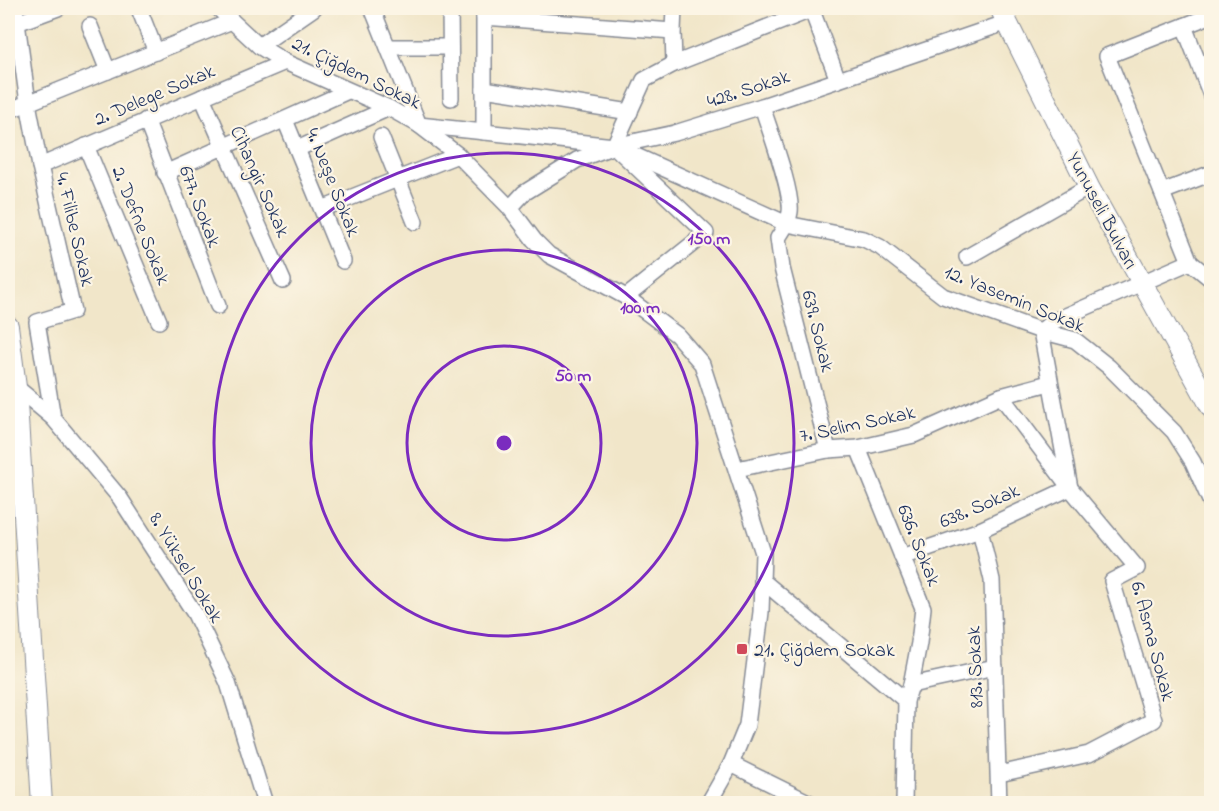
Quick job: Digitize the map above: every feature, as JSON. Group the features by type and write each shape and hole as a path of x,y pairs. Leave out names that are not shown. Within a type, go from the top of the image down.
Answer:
{"main road":[{"name":"Yunuseli Bulvarı","path":"1004,15 1089,187 1212,410"},
{"path":"8,326 16,387 42,804"}],"street":[{"path":"40,166 28,103 16,15 57,8"},
{"name":"21. Çiğdem Sokak","path":"218,8 259,46 285,62 389,108 419,125 458,155 510,208 534,240 549,255 626,297 677,335 702,364 763,553 764,582 747,725 731,764 708,804"},
{"path":"259,46 314,8"},
{"path":"372,8 419,125 614,146 706,233 626,297"},
{"path":"450,8 451,98"},
{"path":"674,8 674,64"},
{"path":"614,146 644,80 674,64 813,8 838,80"},
{"path":"139,9 156,52"},
{"path":"484,132 484,12 673,31"},
{"name":"428. Sokak","path":"510,208 524,192 577,160 614,146 675,133 762,106 838,80 1004,15"},
{"path":"1212,15 1107,56 1190,262 1212,280"},
{"path":"8,111 232,21"},
{"path":"90,26 108,71"},
{"path":"1184,26 1212,98"},
{"path":"388,47 450,46"},
{"name":"2. Delege Sokak","path":"40,166 285,62"},
{"path":"484,89 630,112"},
{"path":"165,173 348,91"},
{"name":"Cihangir Sokak","path":"202,97 283,282"},
{"name":"639. Sokak","path":"762,106 786,184 791,211 787,224 778,238 782,268 828,450"},
{"path":"297,149 389,108"},
{"name":"677. Sokak","path":"146,120 218,306"},
{"name":"4. Neşe Sokak","path":"285,120 343,261"},
{"path":"381,137 416,222"},
{"name":"2. Defne Sokak","path":"86,146 159,321"},
{"name":"12. Yasemin Sokak","path":"614,146 787,224 864,240 880,247 943,296 1041,331 1075,340 1109,367 1174,432 1192,462 1212,505"},
{"path":"322,209 458,155"},
{"name":"4. Filibe Sokak","path":"40,166 73,311 37,322 53,418"},
{"path":"1162,192 1212,173"},
{"path":"967,257 1089,187"},
{"path":"1070,488 1041,331 1052,322 1190,262"},
{"name":"7. Selim Sokak","path":"737,469 828,450 858,448 914,435 1001,396 1049,382"},
{"name":"8. Yüksel Sokak","path":"16,387 53,418 120,498 195,614 228,683 265,804"},
{"name":"6. Asma Sokak","path":"999,774 1089,754 1154,720 1112,581 1137,568 1070,488 1001,396"},
{"name":"636. Sokak","path":"858,448 923,608 911,685 906,701 904,804"},
{"name":"638. Sokak","path":"902,557 980,530 1070,488"},
{"name":"813. Sokak","path":"980,530 992,580 999,804"},
{"path":"764,582 906,701"},
{"path":"911,685 995,667"},
{"path":"731,764 812,804"}],"place":[{"name":"21. Çiğdem Sokak","path":"742,649"}]}
